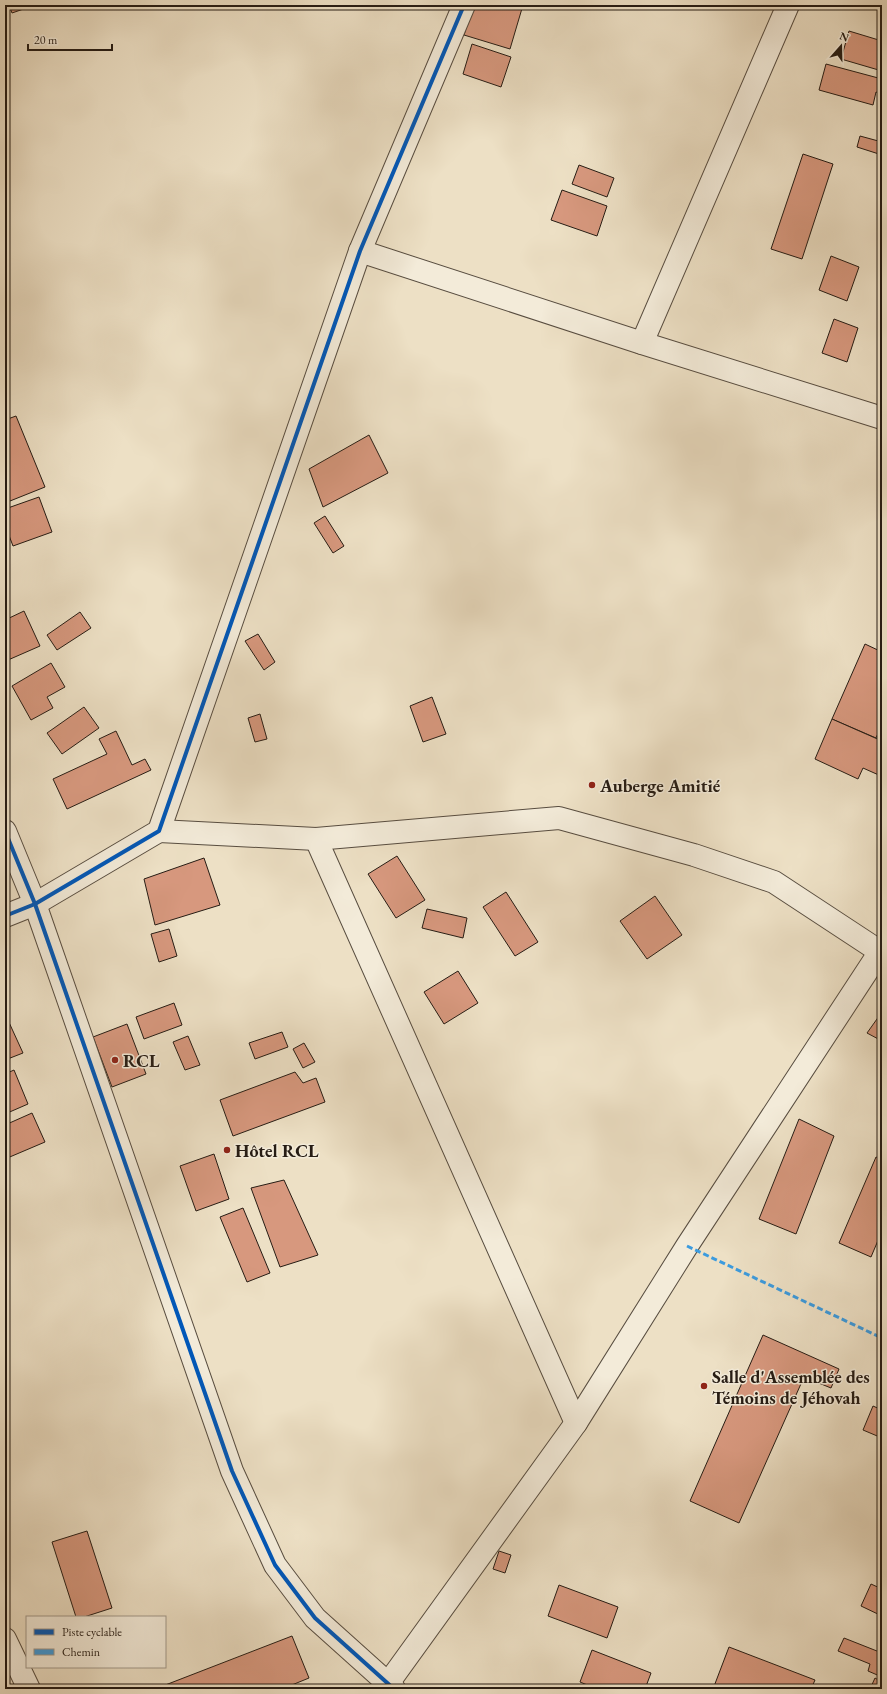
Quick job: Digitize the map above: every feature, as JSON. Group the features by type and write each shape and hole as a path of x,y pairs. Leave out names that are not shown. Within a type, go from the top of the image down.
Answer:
{"street":[{"path":"159,831 360,251 464,5"},
{"path":"642,343 788,5"},
{"path":"360,251 642,343 882,418"},
{"path":"5,832 34,904 232,1471 280,1570 315,1618 389,1687 576,1424 692,1239 881,953 774,882 694,855 559,818 316,839 159,831 34,904 5,916"},
{"path":"316,839 576,1424"},
{"path":"5,1638 29,1689"}],"building":[{"path":"9,5 35,5 12,13"},
{"path":"473,5 523,5 510,49 464,35"},
{"path":"849,31 882,41 882,71 841,59"},
{"path":"472,44 511,57 501,87 463,74"},
{"path":"826,64 882,79 882,94 876,92 873,105 819,90"},
{"path":"860,136 882,142 882,155 857,147"},
{"path":"803,154 833,164 802,259 771,249"},
{"path":"579,165 614,178 607,197 572,184"},
{"path":"562,190 607,206 597,236 551,220"},
{"path":"831,256 859,267 847,301 819,290"},
{"path":"834,319 858,328 847,362 822,353"},
{"path":"16,416 45,487 5,503 5,420"},
{"path":"369,435 388,473 323,507 309,469"},
{"path":"39,497 52,532 13,546 5,525 5,509"},
{"path":"325,516 344,546 333,553 314,523"},
{"path":"24,611 40,646 8,660 5,653 5,620"},
{"path":"80,612 91,628 57,650 47,635"},
{"path":"258,634 275,662 264,670 245,641"},
{"path":"865,644 882,652 882,724 876,738 832,719"},
{"path":"51,663 65,687 47,697 53,708 31,720 12,686"},
{"path":"432,697 446,734 423,742 410,706"},
{"path":"84,707 99,728 62,754 47,733"},
{"path":"260,714 267,739 255,742 248,718"},
{"path":"832,719 882,741 881,776 863,768 858,779 815,759"},
{"path":"116,731 132,765 145,759 151,770 67,809 53,779 107,754 99,739"},
{"path":"397,856 425,900 396,918 368,874"},
{"path":"204,858 220,905 155,925 144,879"},
{"path":"506,892 538,942 515,956 483,907"},
{"path":"655,896 682,935 647,959 620,921"},
{"path":"427,909 467,918 463,938 422,928"},
{"path":"169,929 177,956 159,962 151,934"},
{"path":"458,971 478,1003 444,1024 424,992"},
{"path":"174,1003 182,1025 144,1039 136,1017"},
{"path":"882,1012 882,1041 867,1033"},
{"path":"7,1018 23,1053 5,1060 5,1019"},
{"path":"127,1024 146,1074 112,1087 93,1037"},
{"path":"282,1032 288,1047 255,1059 249,1043"},
{"path":"188,1036 200,1065 185,1070 173,1042"},
{"path":"304,1043 315,1062 303,1068 293,1049"},
{"path":"14,1070 28,1104 5,1114 5,1074"},
{"path":"295,1072 303,1083 316,1078 325,1102 233,1136 220,1100"},
{"path":"32,1113 45,1142 5,1159 5,1125"},
{"path":"799,1119 834,1136 796,1234 759,1219"},
{"path":"214,1154 229,1199 196,1211 180,1166"},
{"path":"876,1157 882,1159 882,1231 871,1257 839,1243"},
{"path":"284,1180 318,1255 280,1267 251,1188"},
{"path":"243,1208 270,1273 247,1282 220,1217"},
{"path":"763,1335 839,1369 831,1388 804,1377 739,1523 690,1501"},
{"path":"873,1406 882,1410 882,1438 863,1430"},
{"path":"87,1531 112,1608 87,1616 76,1616 52,1542"},
{"path":"499,1551 511,1555 505,1573 493,1569"},
{"path":"871,1584 882,1589 882,1616 861,1606"},
{"path":"559,1585 618,1607 607,1638 548,1616"},
{"path":"292,1636 309,1678 282,1689 155,1689"},
{"path":"844,1638 882,1653 882,1677 868,1671 870,1664 838,1651"},
{"path":"729,1647 815,1680 811,1689 713,1689"},
{"path":"592,1650 651,1673 645,1689 597,1689 580,1682"},
{"path":"875,1678 882,1682 882,1689 870,1689"},
{"path":"671,1685 682,1689 669,1689"}],"marked path":[{"path":"687,1246 882,1338"}],"cycle path":[{"path":"5,916 35,904 159,831 360,251 464,5"},
{"path":"5,831 35,904 232,1471 275,1565 315,1618 394,1689"}],"place":[{"name":"Auberge Amitié","path":"592,785"},
{"name":"RCL","path":"115,1060"},
{"name":"Hôtel RCL","path":"227,1150"},
{"name":"Salle d'Assemblée des Témoins de Jéhovah","path":"704,1386"}]}
